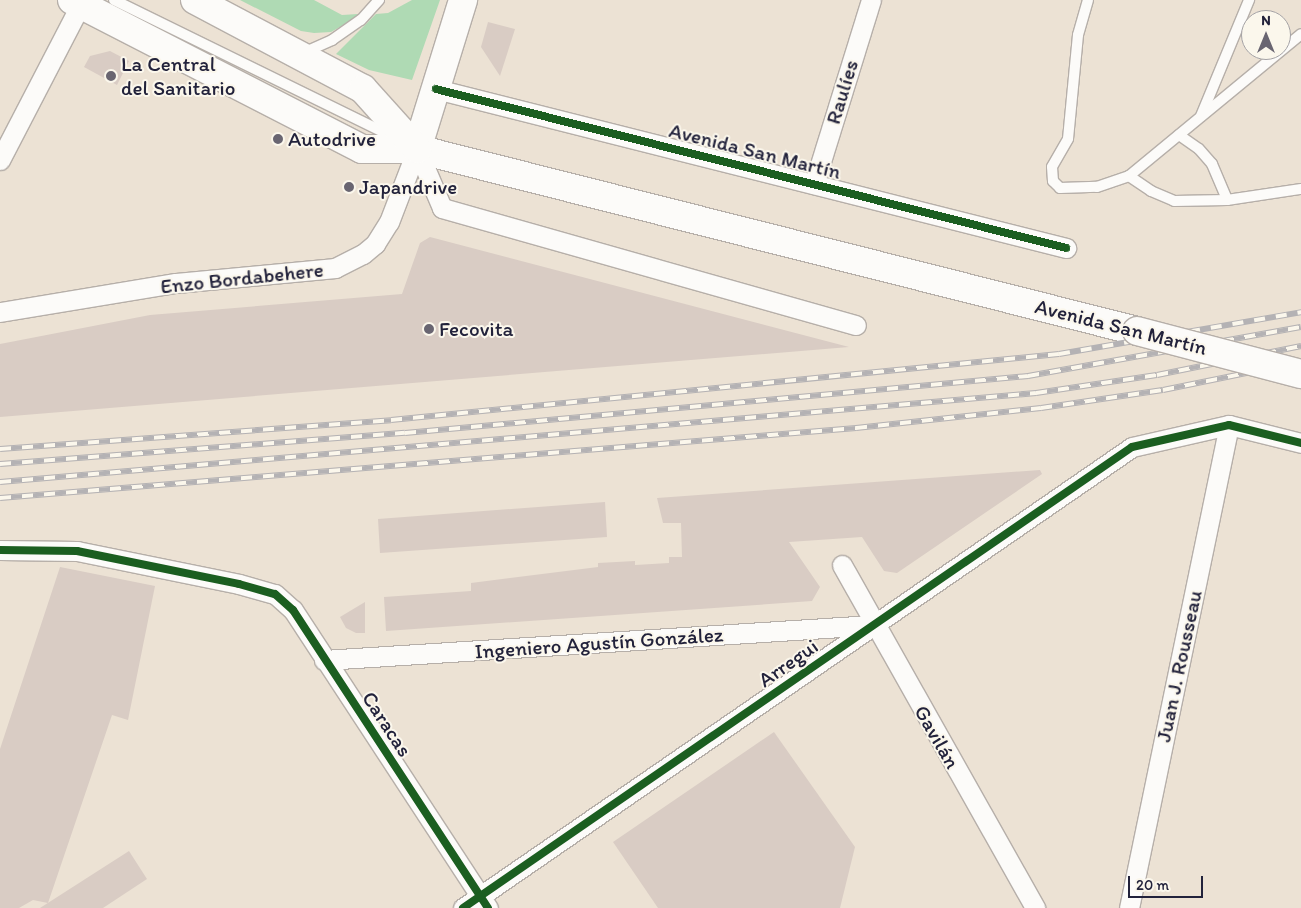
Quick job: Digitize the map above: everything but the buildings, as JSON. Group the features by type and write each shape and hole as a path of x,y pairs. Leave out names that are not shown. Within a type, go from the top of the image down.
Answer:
{"main road":[{"path":"195,0 364,89 417,149"},
{"path":"417,149 463,0"},
{"name":"Avenida San Martín","path":"79,2 362,149 417,149 1301,374"}],"street":[{"name":"Raulíes","path":"814,184 871,0"},
{"path":"0,160 79,2"},
{"name":"Avenida San Martín","path":"436,89 1066,248"},
{"name":"Enzo Bordabehere","path":"0,312 176,283 335,268 364,254 375,244 390,222 417,149"},
{"path":"417,149 442,208 856,325"},
{"path":"1229,425 1301,443"},
{"name":"Arregui","path":"463,908 484,902 874,625 1132,447 1229,425"},
{"name":"Juan J. Rousseau","path":"1129,908 1229,425"},
{"name":"Caracas","path":"4,553 77,551 239,584 275,594 293,610 484,902"},
{"name":"Gavilán","path":"842,565 874,625 1035,908"},
{"name":"Ingeniero Agustín González","path":"324,660 874,625"}],"lane":[{"path":"114,0 417,149"},
{"path":"299,55 332,40 361,20 379,0"},
{"path":"1088,0 1078,36 1068,139 1052,167 1053,180 1060,188 1097,187 1129,176 1301,34"},
{"path":"1201,117 1249,0"},
{"path":"1179,135 1199,149 1212,164 1227,200"},
{"path":"1129,176 1151,192 1174,201 1227,200 1301,189"}],"green space":[{"path":"240,0 314,0 342,15 358,14 356,18 331,32 314,33 301,31"},
{"path":"412,0 440,0 412,80 369,70 336,54 376,14 388,13"}],"railway":[{"path":"0,449 391,420 1059,354 1301,312"},
{"path":"0,464 405,433 1028,376 1301,327"},
{"path":"0,482 1036,393 1157,375 1301,346"},
{"path":"0,498 856,428 1041,408 1163,390 1301,362"}],"cycle path":[{"path":"436,89 1066,248"},
{"path":"463,908 1132,447 1229,425 1301,443"},
{"path":"0,550 77,551 239,584 275,594 293,610 488,908"}],"place":[{"name":"La Central del Sanitario","path":"111,76"},
{"name":"Autodrive","path":"278,139"},
{"name":"Japandrive","path":"349,187"},
{"name":"Fecovita","path":"429,329"}]}
